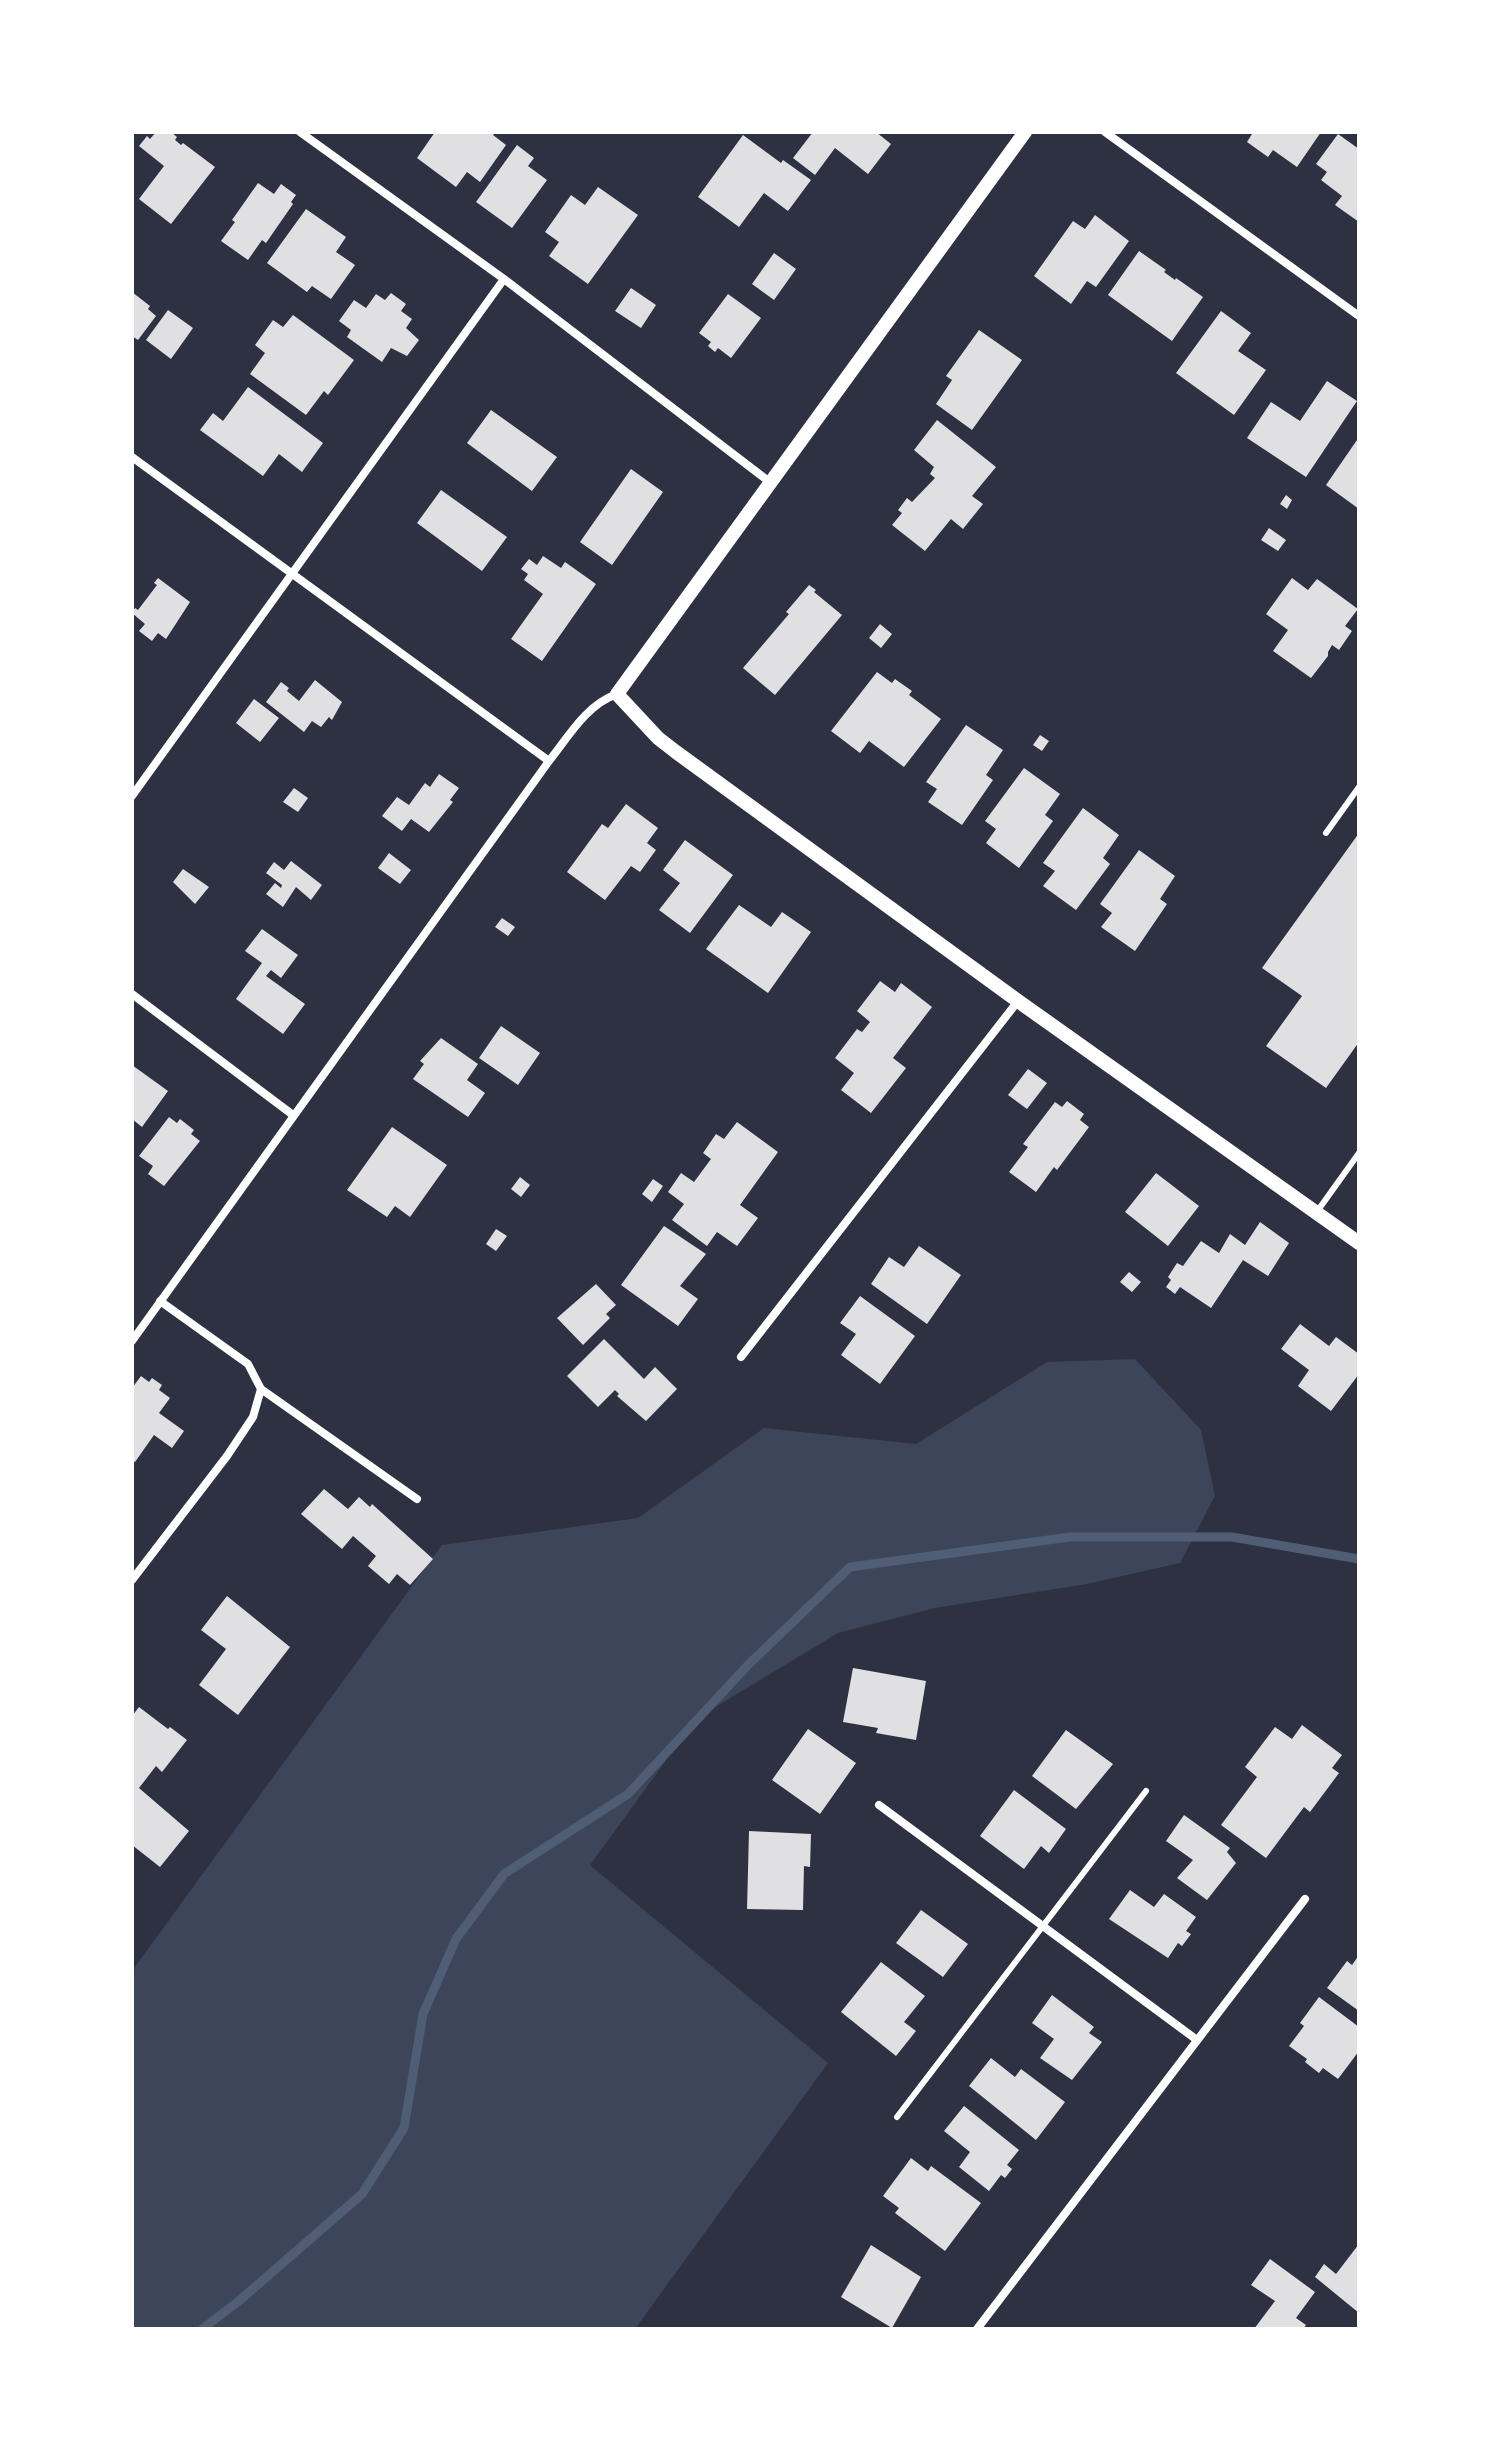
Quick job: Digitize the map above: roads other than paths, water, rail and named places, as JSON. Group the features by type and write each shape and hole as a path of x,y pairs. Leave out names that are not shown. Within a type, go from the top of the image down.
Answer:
{"street":[{"path":"300,132 504,279 771,483"},
{"path":"132,1341 549,761 591,708 617,694 1025,132"},
{"path":"1105,132 1359,316"},
{"path":"132,796 504,279"},
{"path":"132,457 549,761"},
{"path":"617,694 667,745 1018,1001 1359,1243"},
{"path":"132,994 293,1115"},
{"path":"741,1357 1018,1001"},
{"path":"160,1301 248,1364 261,1389 417,1499"},
{"path":"132,1580 227,1456 253,1417 261,1389"},
{"path":"879,1805 1197,2040"},
{"path":"977,2329 1305,1899"}],"lane":[{"path":"1326,833 1359,787"},
{"path":"1316,1213 1359,1153"},
{"path":"897,2117 1146,1791"}],"waterway":[{"path":"202,2329 239,2301 362,2194 404,2128 423,2014 456,1939 504,1874 628,1794 748,1665 850,1567 1070,1537 1232,1537 1359,1559"}]}
